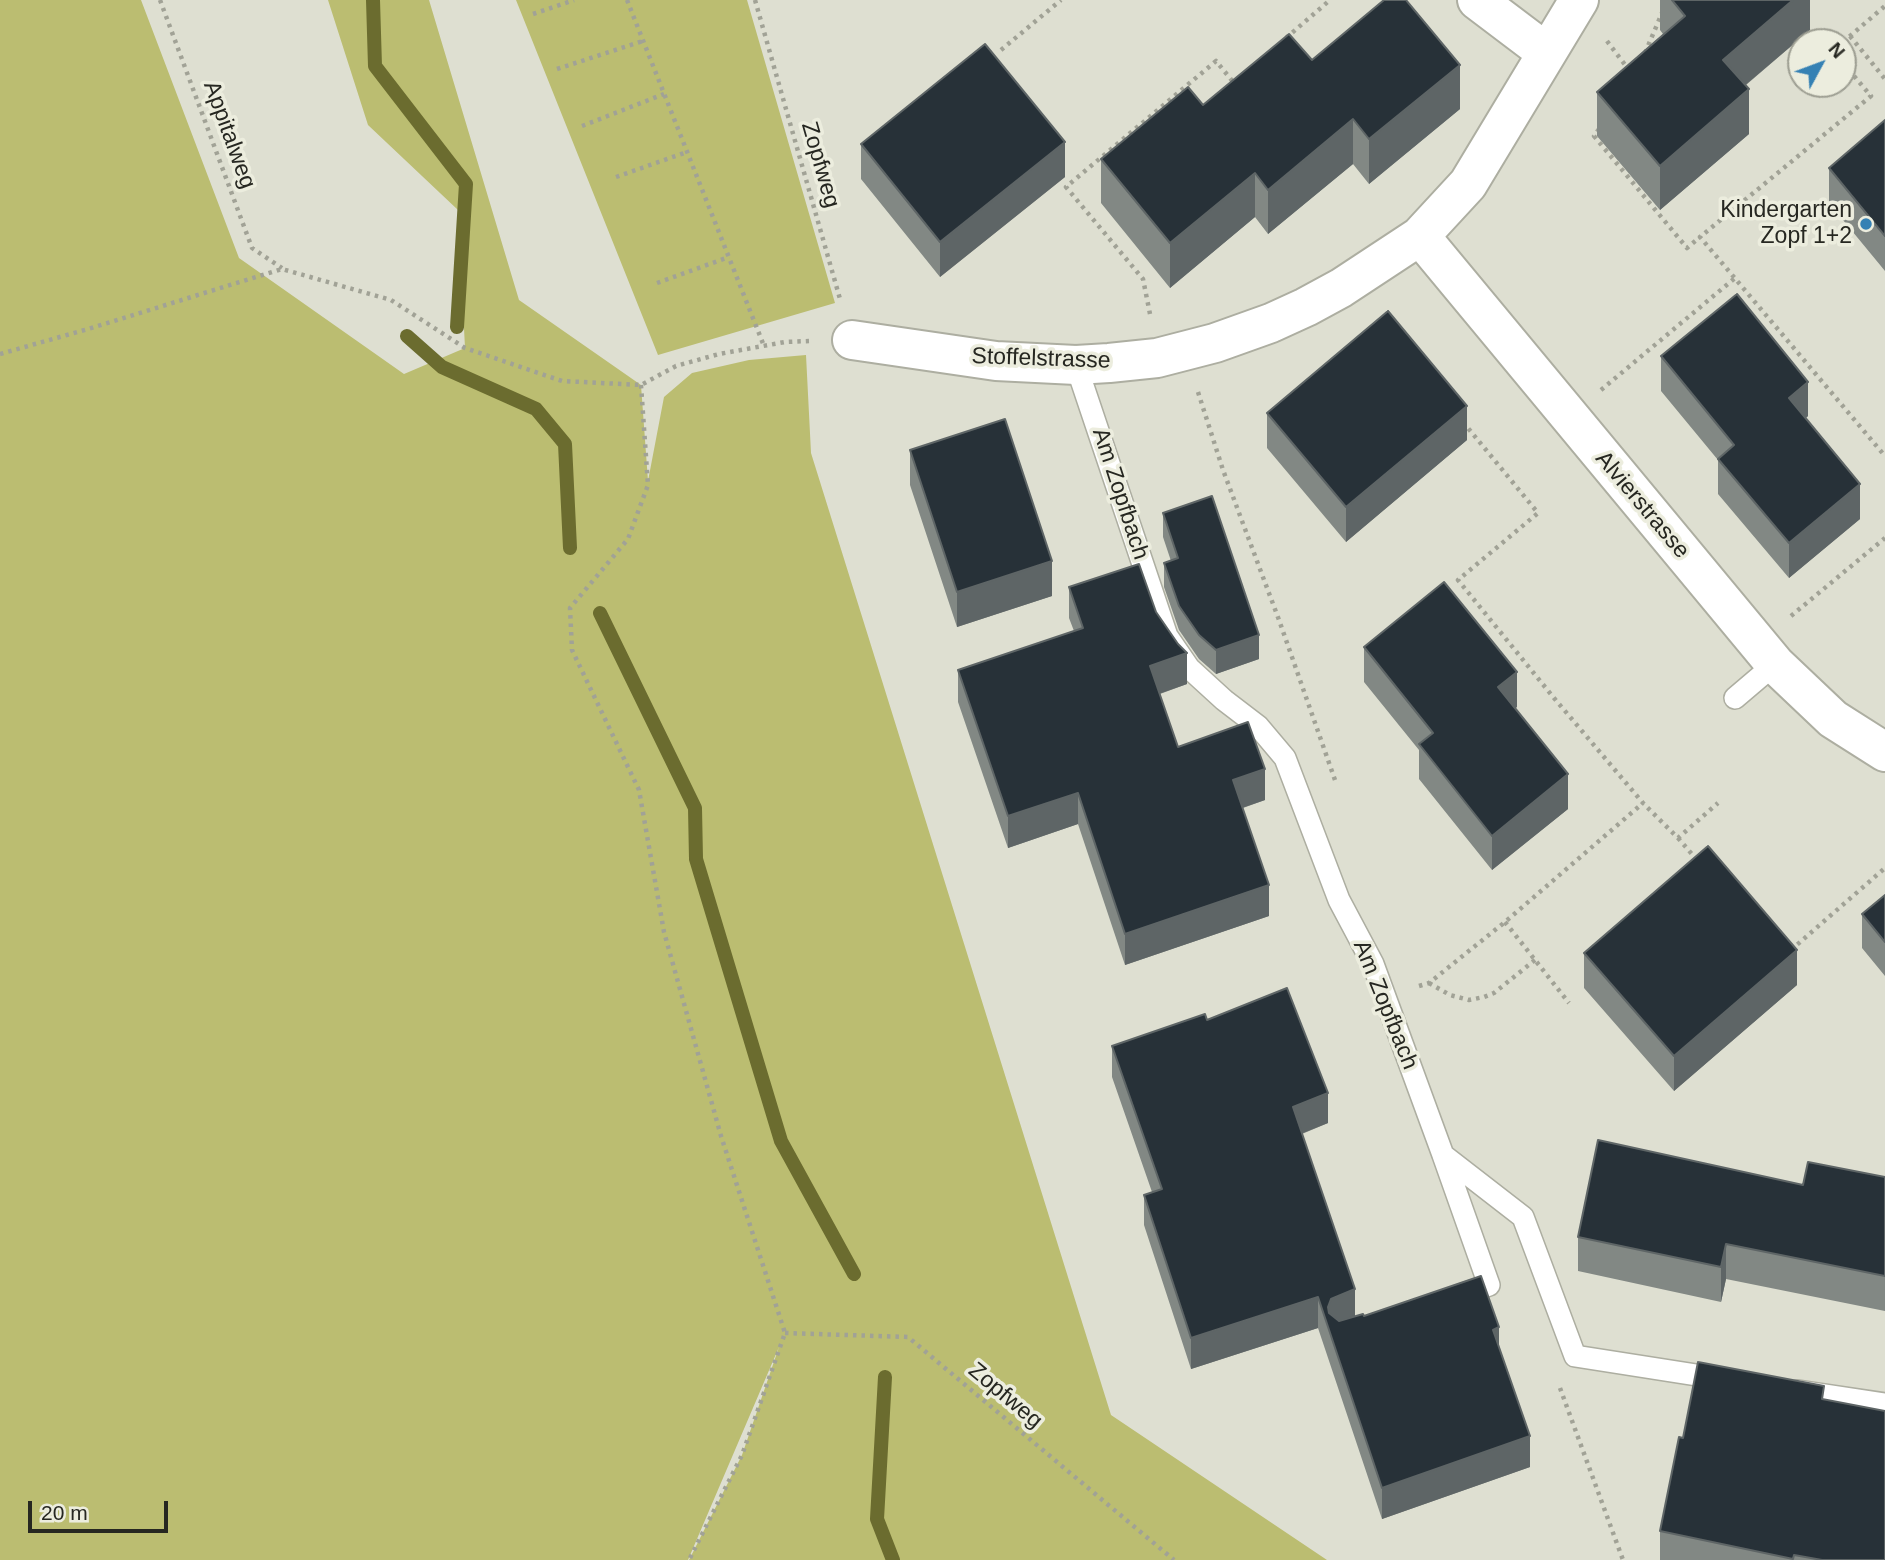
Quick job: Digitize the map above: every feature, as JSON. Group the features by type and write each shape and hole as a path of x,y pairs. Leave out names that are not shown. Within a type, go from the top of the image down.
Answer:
{"street":[{"path":"1477,0 1547,54"},
{"name":"Stoffelstrasse","path":"852,340 996,361 1076,365 1157,358 1215,343 1307,307 1420,236 1468,184 1579,0"},
{"name":"Alvierstrasse","path":"1420,236 1766,654 1833,719 1885,752"}],"lane":[{"name":"Am Zopfbach","path":"1076,365 1167,636 1189,668 1258,726 1285,758 1339,900 1373,964 1489,1285 1439,1303"},
{"path":"1735,698 1766,654"},
{"path":"1443,1156 1523,1217 1575,1356 1737,1381"},
{"path":"1777,1388 1885,1404"}],"path":[{"name":"Appitalweg","path":"160,0 253,248 282,269"},
{"path":"533,13 574,0"},
{"path":"628,0 764,346"},
{"name":"Zopfweg","path":"755,0 852,340"},
{"path":"1001,50 1061,0"},
{"path":"1282,42 1330,0"},
{"path":"1857,29 1885,6"},
{"path":"1644,55 1663,11"},
{"path":"1602,35 1635,78"},
{"path":"557,69 643,41"},
{"path":"1857,46 1885,79"},
{"path":"1157,358 1143,279 1066,187 1216,61 1233,84 1243,76"},
{"path":"1602,125 1594,136 1687,248 1871,96 1857,80"},
{"path":"582,125 664,94"},
{"path":"617,177 687,152"},
{"path":"1700,237 1885,456"},
{"path":"657,283 729,257"},
{"path":"0,354 282,269 391,300 465,348 562,382 641,385 676,366 719,354 785,342 852,340"},
{"path":"1569,416 1735,278"},
{"path":"641,385 648,485 628,539 570,608 572,650 639,790 664,932 721,1136 785,1333 742,1455 689,1560"},
{"path":"1198,391 1223,470 1338,788"},
{"path":"1460,418 1538,513 1458,580 1643,803 1700,864"},
{"path":"1766,654 1885,538"},
{"path":"1411,988 1430,983 1643,803"},
{"path":"1678,838 1718,803"},
{"path":"1788,951 1885,867"},
{"path":"1505,922 1569,1003"},
{"path":"1430,983 1459,998 1469,1000 1484,997 1494,993 1535,960"},
{"name":"Zopfweg","path":"785,1333 908,1337 1174,1560"},
{"path":"1575,1356 1559,1358 1552,1367 1623,1560"}],"green space":[{"path":"0,0 141,0 239,258 404,374 465,348 458,210 368,125 328,0 429,0 519,300 641,385 648,481 664,397 692,373 749,360 806,355 811,453 1111,1415 1327,1560 689,1560 742,1455 779,1347 688,1560 0,1560"},
{"path":"516,0 747,0 835,303 658,355"}],"building":[{"path":"1384,0 1406,0 1460,65 1369,139 1353,119 1268,190 1255,173 1170,243 1101,159 1188,87 1203,105 1289,34 1312,60"},
{"path":"1672,0 1793,0 1723,60 1749,89 1660,166 1597,92 1685,16"},
{"path":"985,44 1065,142 940,242 861,144"},
{"path":"1885,120 1885,236 1829,168"},
{"path":"1737,294 1808,382 1789,398 1860,484 1789,543 1718,459 1734,445 1661,356"},
{"path":"1388,311 1467,406 1346,507 1267,413"},
{"path":"1005,419 1052,561 957,592 910,450"},
{"path":"1212,496 1259,635 1216,650 1199,635 1179,606 1164,563 1178,558 1163,513"},
{"path":"1139,564 1156,612 1187,653 1150,666 1178,747 1248,722 1265,769 1233,780 1269,885 1125,934 1078,793 1008,816 958,670 1083,628 1069,587"},
{"path":"1444,582 1517,672 1498,687 1568,774 1492,836 1419,744 1433,733 1364,647"},
{"path":"1708,846 1797,950 1674,1056 1584,953"},
{"path":"1885,895 1885,942 1862,914"},
{"path":"1287,988 1328,1093 1293,1107 1355,1289 1331,1299 1329,1313 1339,1321 1363,1314 1364,1316 1481,1276 1499,1327 1493,1330 1530,1436 1382,1488 1318,1297 1191,1338 1144,1195 1162,1189 1112,1046 1205,1014 1207,1020"},
{"path":"1598,1140 1803,1185 1808,1162 1885,1177 1885,1276 1726,1244 1721,1267 1578,1237"},
{"path":"1698,1362 1824,1386 1822,1399 1885,1411 1885,1560 1822,1560 1794,1555 1793,1559 1660,1531"}],"waterway":[{"path":"373,0 375,66 466,184 457,327"},
{"path":"407,336 442,367 536,409 565,444 570,548"},
{"path":"600,613 695,808 696,859 781,1141 854,1274"},
{"path":"885,1377 877,1519 893,1560"}],"place":[{"name":"Kindergarten Zopf 1+2","path":"1866,224"}]}
